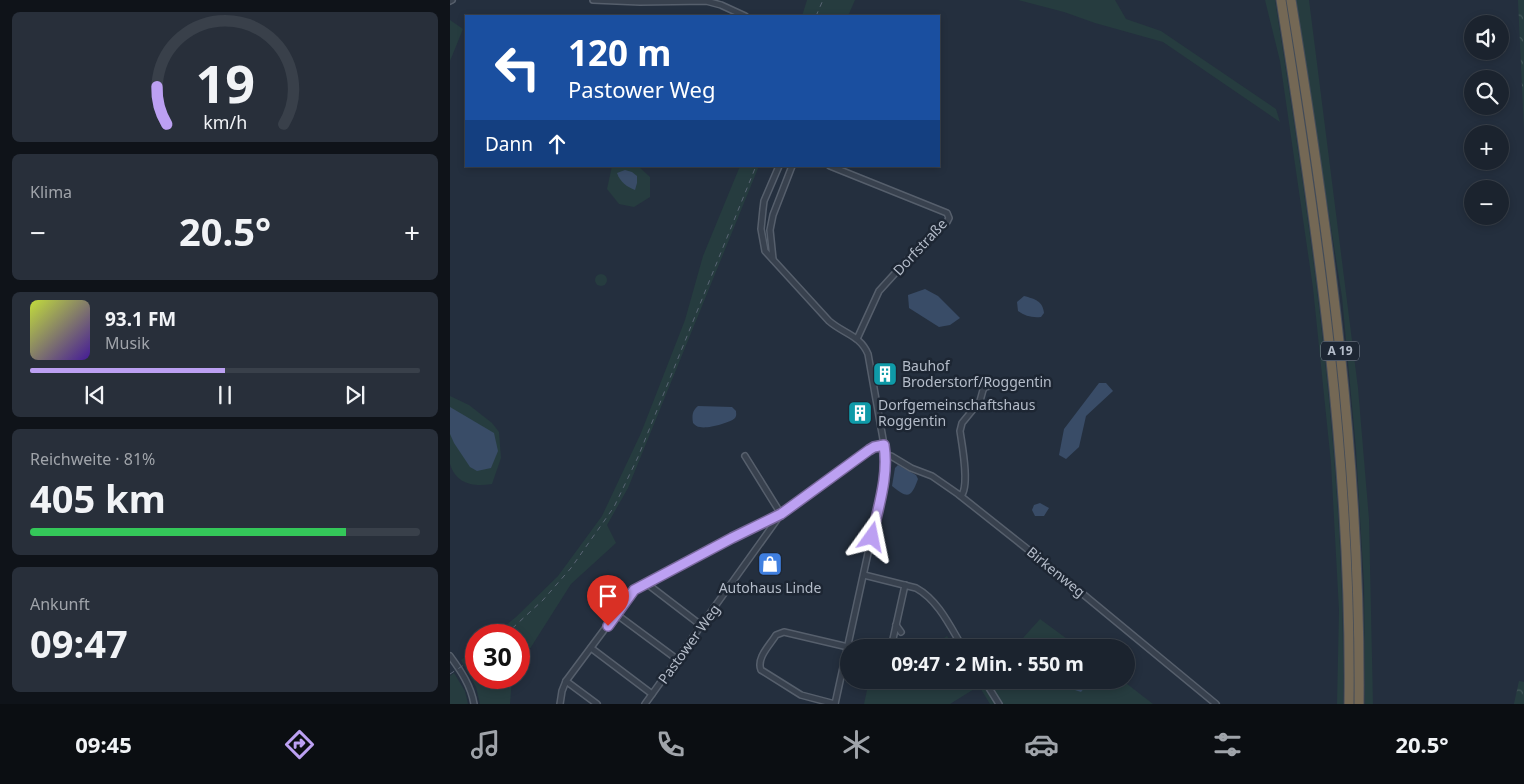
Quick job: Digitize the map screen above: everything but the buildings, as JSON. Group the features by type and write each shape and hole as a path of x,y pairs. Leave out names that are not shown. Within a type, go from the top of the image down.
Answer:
{"highway":[{"name":"A 19","path":"1281,0 1310,194 1335,394 1347,579 1349,704"},
{"name":"A 19","path":"1291,0 1322,202 1345,391 1353,489 1359,704"}],"street":[{"path":"593,0 710,1 743,15"},
{"path":"779,167 764,201 761,218 765,251 836,328 862,342 868,354 886,456 884,480 850,639"},
{"path":"772,260 770,230 773,215 792,167"},
{"name":"Dorfstraße","path":"833,167 948,213 950,218 909,258 879,291 857,339"},
{"path":"962,496 965,484 960,431 962,423 980,401 983,390 989,386"},
{"name":"Pastower Weg","path":"645,704 781,514 869,450 884,445"},
{"path":"560,704 566,681 634,590 781,514 745,456"},
{"name":"Birkenweg","path":"886,456 891,456 911,468 932,476 962,496 1216,704"},
{"path":"864,575 916,588 931,598 957,639"},
{"path":"646,583 702,626"},
{"path":"893,639 905,585"},
{"path":"616,614 678,660"},
{"path":"896,625 901,632"},
{"path":"840,646 784,632 776,635 760,658 759,664 761,670 801,695 835,704 840,682"},
{"path":"592,648 652,694"},
{"path":"450,656 470,689 474,704"},
{"path":"566,681 597,704"},
{"path":"990,689 999,704"}],"green space":[{"path":"807,0 855,0 848,15 802,15"},
{"path":"1018,0 1115,0 1126,19 1161,31 1276,109 1280,122 1163,42"},
{"path":"1265,0 1275,0 1302,175 1324,351 1339,527 1343,704 1337,704 1339,610 1331,463 1313,288 1280,61"},
{"path":"1295,0 1309,0 1358,388 1369,519 1373,704 1365,704 1364,585 1356,449 1342,297"},
{"path":"1518,0 1524,0 1524,130"},
{"path":"450,20 463,29 450,61"},
{"path":"612,167 639,167 650,177 650,197 634,207 619,204 607,189"},
{"path":"740,167 759,167 628,488 607,525 616,543 571,584 530,649 530,624 507,624 558,576 602,516 641,433 685,320 703,256"},
{"path":"603,274 606,275 606,285 599,286 596,285 595,278 596,275"},
{"path":"450,396 469,405 492,423 499,432 501,458 492,484 478,485 466,483 456,476 453,471 450,464"},
{"path":"1040,619 1067,639 1022,639"},
{"path":"465,657 465,667 461,660"},
{"path":"454,673 465,691 468,704 450,704 450,676"},
{"path":"1519,681 1524,682 1524,704 1514,704"},
{"path":"476,689 511,689 510,704 480,704"},
{"path":"974,689 950,704 864,704 867,690"},
{"path":"981,689 1134,689 1153,704 990,704"}],"water":[{"path":"625,170 637,176 635,190 624,184 618,176 617,173"},
{"path":"925,289 938,296 960,318 950,325 939,327 909,308 908,295"},
{"path":"1024,296 1040,303 1044,313 1041,317 1029,316 1018,311 1017,302"},
{"path":"1099,383 1106,383 1113,391 1086,416 1079,447 1066,459 1059,455 1064,429"},
{"path":"698,406 732,407 736,411 736,416 728,422 718,425 698,427 693,423 693,418 694,411"},
{"path":"450,407 494,433 498,451 491,468 477,471 470,467 450,434"},
{"path":"898,465 916,475 918,479 911,493 905,495 892,486 895,468"},
{"path":"1040,503 1049,508 1044,516 1035,516 1032,510 1034,505"},
{"path":"1074,689 1083,689 1081,692"}],"railway":[{"path":"816,15 823,0"},
{"path":"517,624 543,600 571,568 614,507 638,457 756,167"},
{"path":"450,674 465,664"}],"place":[{"name":"Bauhof Broderstorf/Roggentin","path":"885,374"},
{"name":"Dorfgemeinschaftshaus Roggentin","path":"860,413"},
{"name":"Autohaus Linde","path":"770,564"}],"route":[{"path":"608,626 634,590 781,514 869,450 884,445 886,456 884,480 872,537"}]}
